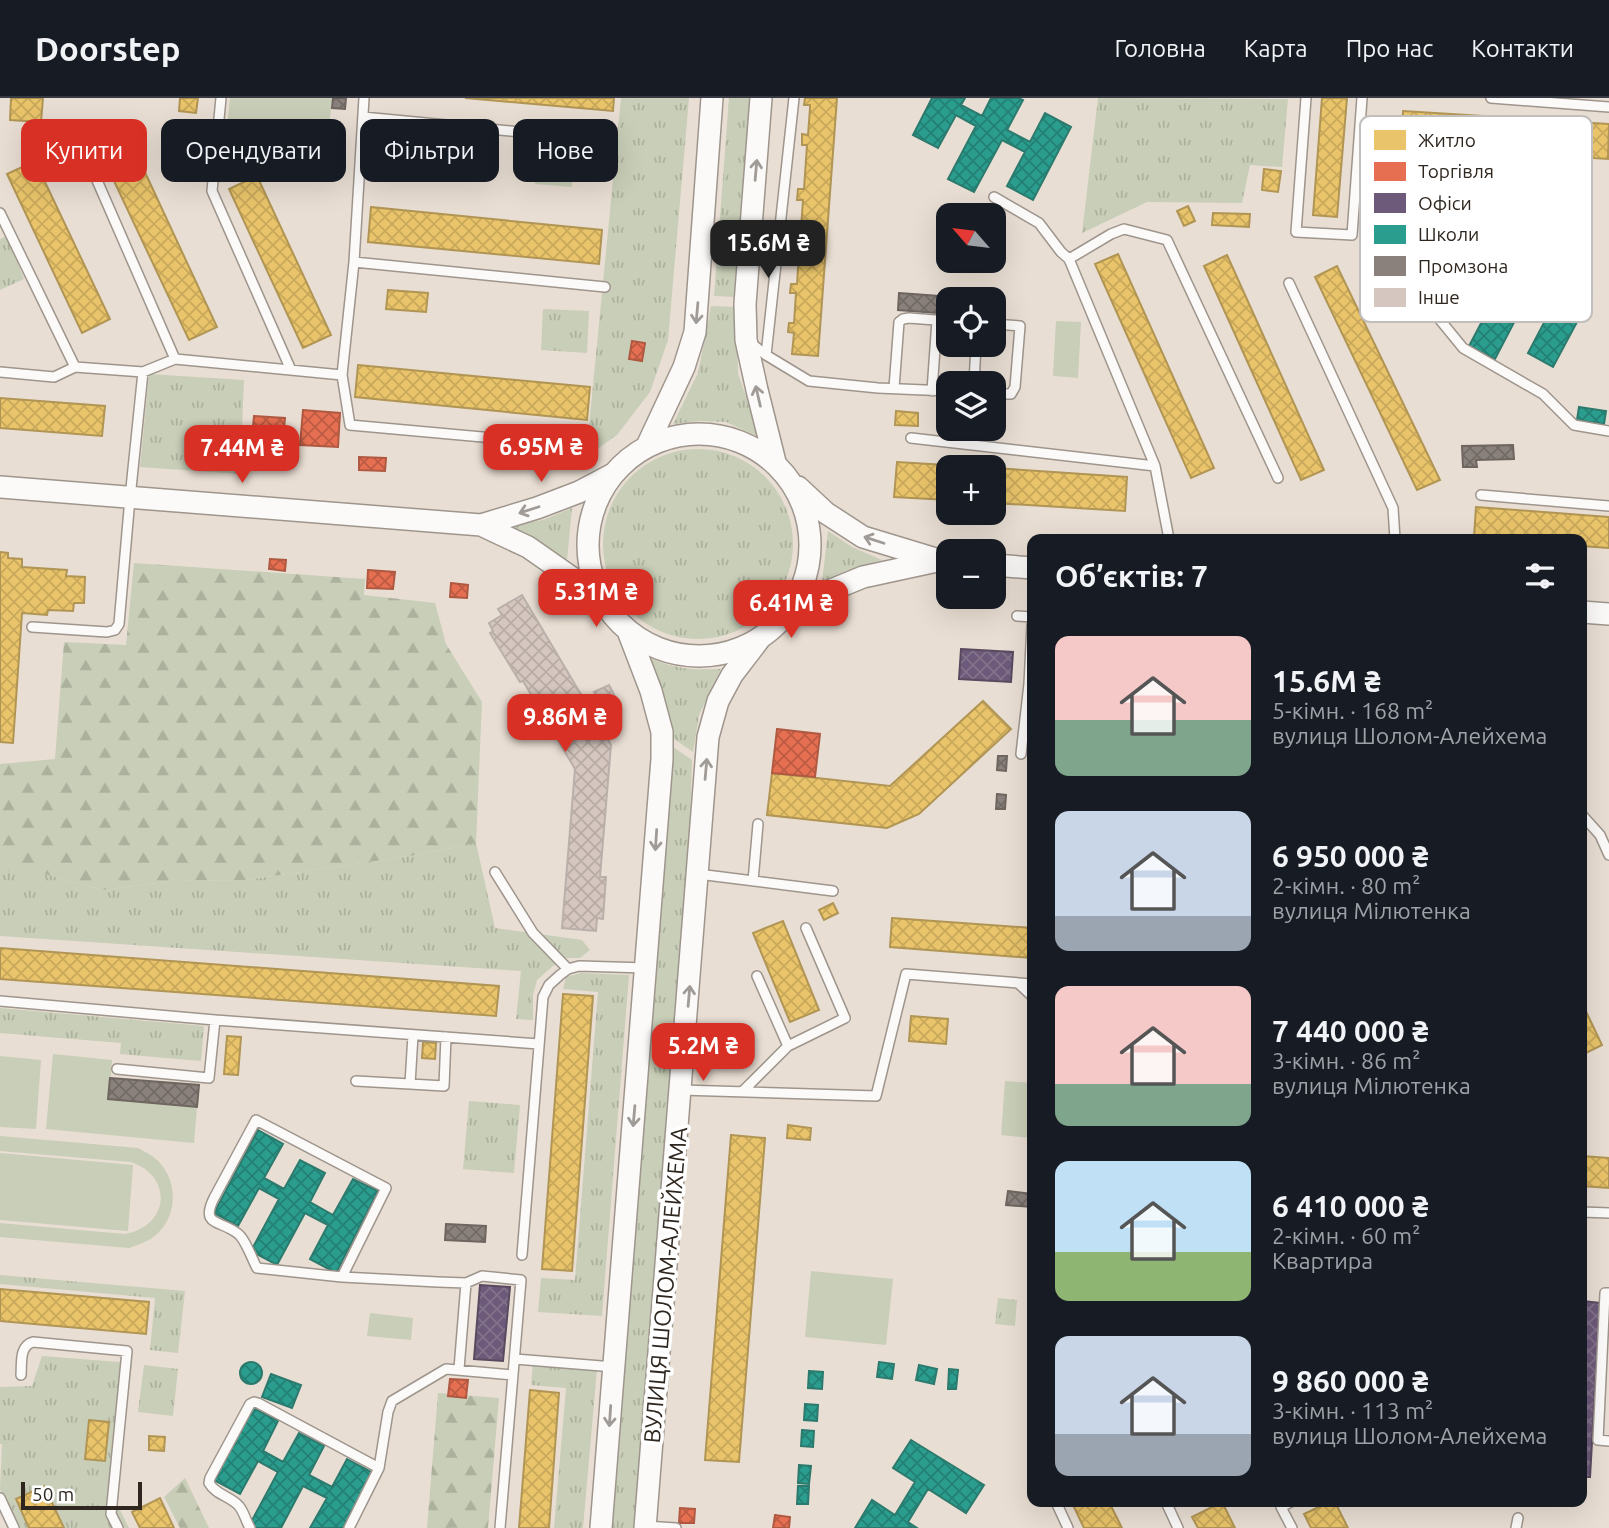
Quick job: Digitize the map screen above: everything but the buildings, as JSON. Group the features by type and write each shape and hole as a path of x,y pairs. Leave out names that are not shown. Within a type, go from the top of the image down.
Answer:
{"street":[{"path":"647,446 681,376 695,332 712,98"},
{"path":"761,98 745,304 746,340 757,390 781,469 799,495 810,530 808,566 802,589 789,611 761,637 729,652 694,656 659,649 628,631 613,616 601,598 590,566 588,534 597,502 614,473 629,458 647,446 678,435 711,434 743,442 781,469 826,513 863,537 936,559"},
{"path":"481,525 579,492 614,473"},
{"path":"0,487 481,525 528,547 601,598"},
{"path":"789,611 812,598 863,577 936,563"},
{"path":"1006,566 1027,568"},
{"path":"1587,612 1609,614"},
{"name":"ВУЛИЦЯ ШОЛОМ-АЛЕЙХЕМА","path":"601,1528 662,759 662,732 651,691 628,631"},
{"name":"ВУЛИЦЯ ШОЛОМ-АЛЕЙХЕМА","path":"645,1527 708,737 718,701 732,675 761,637"}],"lane":[{"path":"220,98 212,191 292,370"},
{"path":"364,98 354,262 342,375 350,425 548,443"},
{"path":"766,355 794,98"},
{"path":"1306,98 1296,232 1352,235 1360,125"},
{"path":"1361,116 1362,98"},
{"path":"1491,98 1609,107"},
{"path":"363,117 513,131"},
{"path":"98,182 175,359"},
{"path":"994,197 1039,223 1069,259 1155,466 1168,534"},
{"path":"0,213 75,367"},
{"path":"1069,259 1124,229 1167,240 1278,478"},
{"path":"354,262 605,287"},
{"path":"1289,283 1393,508 1395,534"},
{"path":"894,388 900,323 903,318 936,320"},
{"path":"1442,322 1463,348 1543,394 1574,425 1609,431"},
{"path":"1006,325 1020,326 1015,387 1011,394 1006,394"},
{"path":"932,391 936,334"},
{"path":"746,340 809,381 936,391"},
{"path":"0,372 54,377 75,367 143,372 175,359 342,375"},
{"path":"32,627 107,632 115,630 119,625 143,372"},
{"path":"911,438 1155,466"},
{"path":"1481,495 1609,506"},
{"path":"1017,616 1027,617"},
{"path":"1021,754 1027,712"},
{"path":"1587,821 1600,835 1609,855"},
{"path":"753,881 758,824"},
{"path":"495,872 533,933 568,969"},
{"path":"698,874 833,891"},
{"path":"742,1093 788,1045 845,1017 806,928"},
{"path":"522,1255 543,998 549,985 568,969 579,966 646,968"},
{"path":"681,1090 876,1096 906,974 1027,984"},
{"path":"757,976 788,1045"},
{"path":"1018,983 1027,991"},
{"path":"0,1001 539,1044"},
{"path":"117,1069 209,1078 215,1020"},
{"path":"410,1084 413,1035"},
{"path":"356,1081 444,1086 446,1037"},
{"path":"342,1277 386,1188 256,1120 208,1213 212,1220 239,1234 257,1268 342,1277 466,1283 482,1276 521,1280 500,1528"},
{"path":"1587,1212 1609,1213"},
{"path":"459,1369 466,1283"},
{"path":"1609,1293 1605,1293 1598,1440 1609,1441"},
{"path":"21,1375 27,1343 127,1352 111,1514 118,1528"},
{"path":"515,1359 614,1367"},
{"path":"349,1528 380,1468 392,1401 442,1370 513,1374"},
{"path":"250,1528 240,1507 214,1490 209,1483 250,1404 258,1403 380,1468"},
{"path":"0,1498 14,1528"},
{"path":"1058,1507 1068,1528"},
{"path":"1168,1507 1178,1528"},
{"path":"1281,1507 1292,1528"},
{"path":"1516,1528 1518,1517"},
{"path":"645,1527 676,1528"}],"green space":[{"path":"230,98 332,98 330,119 228,119"},
{"path":"621,98 689,98 668,340 650,392 617,435 586,457 613,182 618,182"},
{"path":"729,98 751,98 735,297 714,296"},
{"path":"1098,98 1288,99 1282,167 1250,165 1242,203 1147,202 1082,233"},
{"path":"535,182 572,182 572,187"},
{"path":"7,236 24,279 0,290 0,239"},
{"path":"711,306 736,307 738,374 761,438 726,422 673,424 698,373"},
{"path":"543,309 589,311 587,353 541,350"},
{"path":"1056,321 1081,322 1078,378 1053,376"},
{"path":"149,374 244,380 240,474 140,467"},
{"path":"698,449 734,456 765,477 786,508 793,544 786,580 765,611 734,632 698,639 662,632 631,611 610,580 603,544 610,508 631,477 662,456"},
{"path":"572,508 567,560 540,543 503,527 543,520"},
{"path":"828,531 852,547 882,560 848,570 822,582"},
{"path":"134,563 365,579 364,595 435,603 446,644 482,702 476,843 417,855 246,880 173,881 103,890 33,871 0,871 0,764 55,759 64,642 126,645"},
{"path":"647,657 683,668 721,669 699,715 693,752 671,737 663,695"},
{"path":"670,745 692,760 681,1090 645,1528 601,1528"},
{"path":"476,843 495,928 582,940 590,950 580,958 562,958 537,980 533,995 533,1020 516,1019 521,971 0,936 0,871 33,871 103,890 173,881 246,880 417,855"},
{"path":"581,973 629,975 602,1316 538,1312 541,1278 575,1280 598,992 563,989 566,977"},
{"path":"0,1008 204,1026 201,1061 120,1054 121,1043 0,1033"},
{"path":"53,1054 112,1060 109,1099 197,1107 194,1143 46,1129"},
{"path":"0,1056 41,1060 36,1129 0,1127"},
{"path":"1005,1081 1027,1083 1027,1138 1001,1135"},
{"path":"469,1101 520,1105 514,1173 463,1169"},
{"path":"0,1136 138,1148 160,1163 167,1172 173,1193 170,1214 152,1238 129,1248 0,1237 0,1223 125,1234 140,1229 151,1221 158,1212 161,1201 160,1189 154,1178 145,1169 131,1162 0,1151"},
{"path":"0,1153 133,1165 128,1231 0,1220"},
{"path":"811,1271 893,1279 886,1345 805,1337"},
{"path":"0,1275 185,1291 178,1353 150,1350 155,1298 0,1284"},
{"path":"998,1298 1017,1300 1015,1326 995,1324"},
{"path":"370,1313 413,1318 411,1340 367,1336"},
{"path":"42,1356 132,1363 116,1490 117,1504 129,1528 17,1528 0,1489 0,1387 32,1386"},
{"path":"533,1364 597,1369 583,1528 554,1528 566,1388 531,1385"},
{"path":"144,1365 178,1369 173,1416 138,1412"},
{"path":"438,1393 499,1398 488,1528 427,1528"},
{"path":"185,1478 209,1528 180,1528 164,1497"}]}
